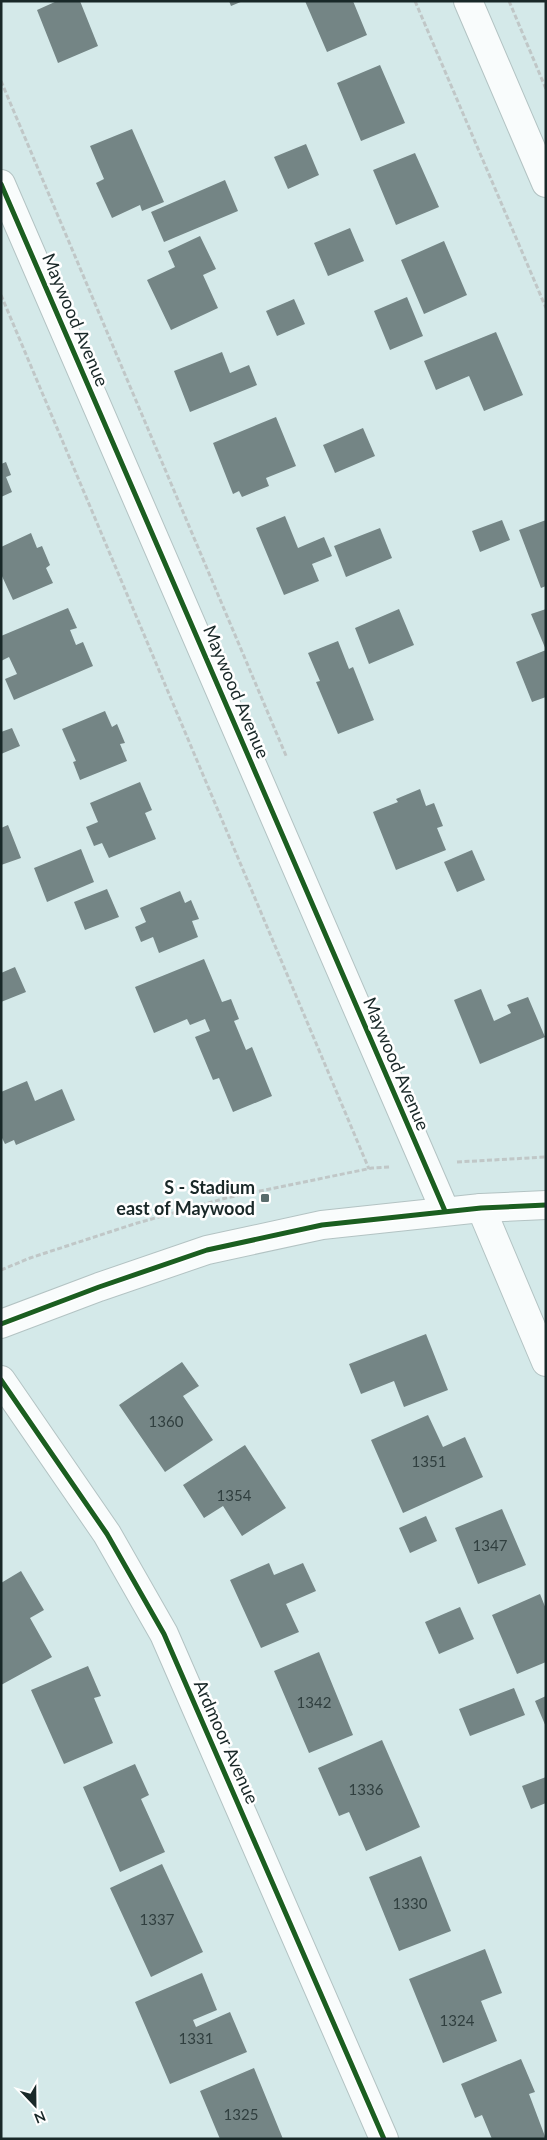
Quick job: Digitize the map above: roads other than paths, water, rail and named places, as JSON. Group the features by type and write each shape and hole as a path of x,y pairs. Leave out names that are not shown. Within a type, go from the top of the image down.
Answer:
{"street":[{"path":"468,1 546,183"},
{"name":"Maywood Avenue","path":"1,184 445,1211"},
{"path":"1,1324 99,1286 207,1250 322,1225 445,1211 546,1205"},
{"path":"481,1208 546,1362"},
{"name":"Ardmoor Avenue","path":"1,1380 108,1534 164,1634 384,2139"}],"place":[{"name":"S - Stadium east of Maywood","path":"265,1198"}]}
